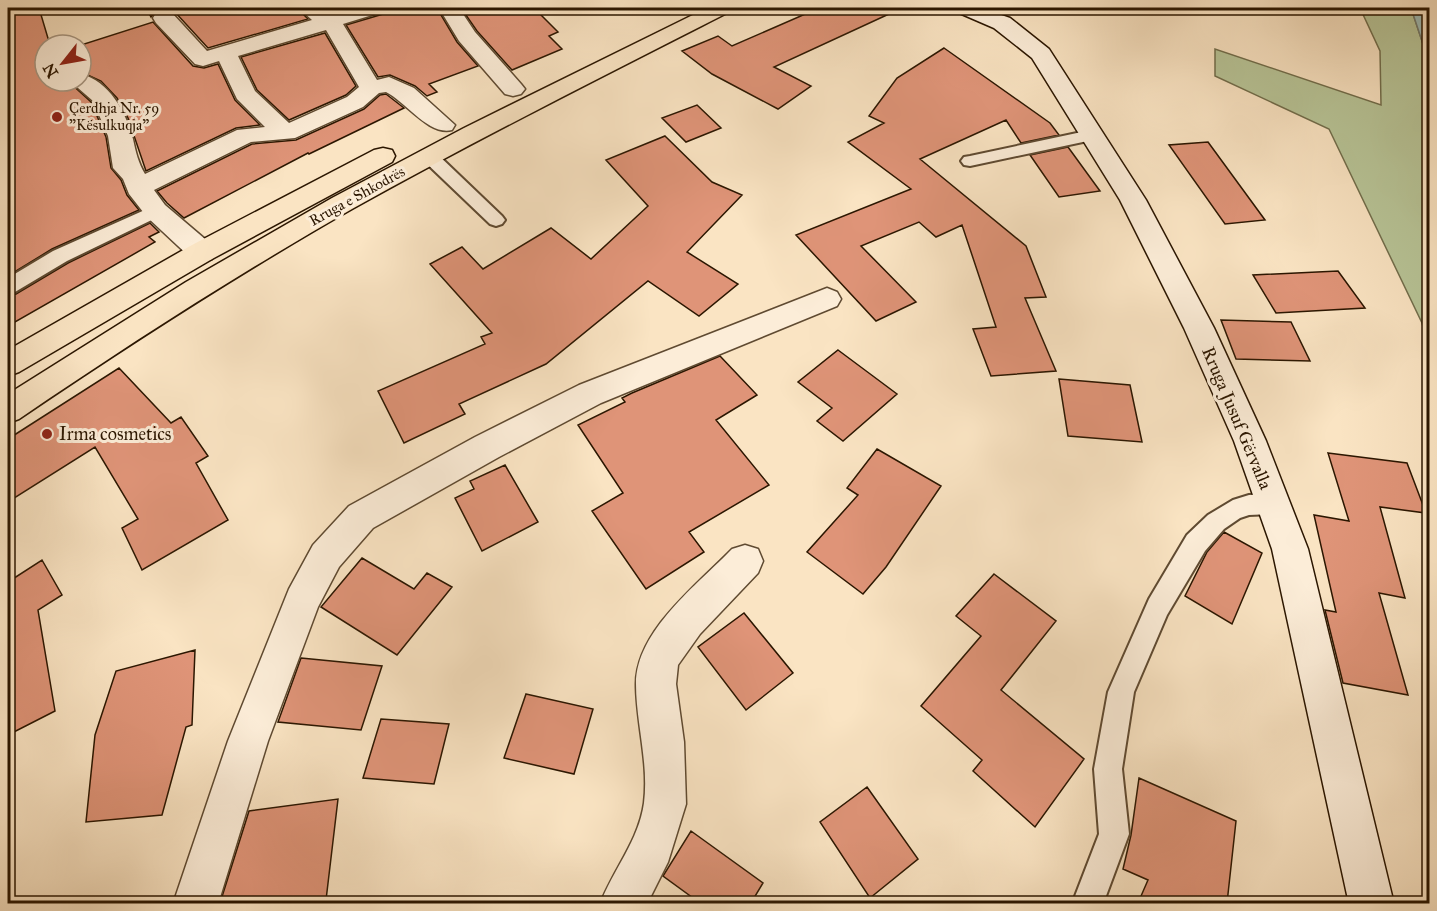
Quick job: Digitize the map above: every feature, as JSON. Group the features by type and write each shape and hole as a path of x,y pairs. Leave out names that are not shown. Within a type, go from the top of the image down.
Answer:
{"main road":[{"name":"Rruga e Shkodrës","path":"8,364 202,252 513,89 679,8"},
{"name":"Rruga e Shkodrës","path":"8,410 252,256 429,156 722,8"}],"street":[{"path":"310,8 330,22 370,88"},
{"path":"164,18 203,59 375,8"},
{"path":"449,8 467,36 513,89"},
{"name":"Rruga Jusuf Gërvalla","path":"964,8 1002,23 1041,54 1133,200 1159,247 1250,441 1290,549 1371,903"},
{"path":"226,53 245,94 286,133"},
{"path":"138,188 246,135 286,133 355,102 370,88 389,84 406,93 443,125"},
{"path":"93,89 104,100 120,136 126,168 133,175 138,188 156,211 202,252"},
{"path":"195,903 248,741 302,601 326,556 361,518 477,452 590,394 826,299"},
{"path":"622,903 646,862 665,804 664,742 656,684 659,658 687,621 745,561"}],"lane":[{"path":"970,161 1091,135"},
{"path":"429,156 496,220"},
{"path":"8,287 60,256 156,211"},
{"path":"1087,903 1114,834 1108,768 1121,692 1158,607 1196,543 1216,522 1233,510 1249,505 1274,504"}],"green space":[{"path":"1360,8 1411,8 1428,59 1429,349 1422,323 1329,129 1215,76 1215,49 1381,105 1380,51"}],"water":[{"path":"1411,8 1429,8 1429,73 1428,59"}],"building":[{"path":"8,8 39,8 46,33 33,33 33,93 81,93 91,102 106,137 111,168 139,210 52,249 8,276"},
{"path":"146,8 302,8 300,11 308,19 208,48 174,11 156,11 151,17"},
{"path":"388,8 437,8 457,42 478,66 429,84 437,92 427,96 415,86 390,75 378,77 346,25 383,14"},
{"path":"461,8 534,8 558,32 549,36 562,49 512,70 477,31"},
{"path":"819,8 902,8 774,67 811,86 778,109 712,74 682,51 718,36 732,46"},
{"path":"153,22 193,66 204,68 218,64 235,100 260,125 236,128 146,171 128,118 117,98 101,81 93,77 93,41"},
{"path":"325,33 356,86 346,95 289,120 257,90 241,57"},
{"path":"944,48 1050,123 1059,135 1021,143 1006,120 920,159 1026,246 1046,297 1025,298 1056,371 991,376 973,329 996,327 962,225 936,237 919,222 861,246 916,302 876,321 796,235 911,189 848,142 884,123 869,116 897,78"},
{"path":"386,94 404,108 308,153 184,218 157,191 252,144 296,140 364,109 380,95"},
{"path":"697,105 721,128 686,142 662,118"},
{"path":"665,136 712,182 742,195 687,252 738,284 699,316 648,281 546,364 459,404 465,414 404,443 378,391 485,344 481,337 492,333 430,264 462,247 483,269 551,228 591,259 648,206 606,160"},
{"path":"1208,142 1265,220 1225,224 1169,145"},
{"path":"1068,147 1100,191 1059,197 1030,155"},
{"path":"150,223 159,232 149,237 155,242 8,326 8,296 16,294 68,263"},
{"path":"1338,271 1365,308 1276,313 1253,275"},
{"path":"1221,320 1291,322 1310,361 1236,359"},
{"path":"838,350 897,394 843,441 817,421 832,408 798,382"},
{"path":"720,356 757,395 716,420 769,485 689,532 704,552 646,589 592,511 623,493 578,425 625,402 622,398 632,393"},
{"path":"119,368 171,423 181,417 208,456 196,463 228,520 142,570 122,528 138,519 95,447 8,502 8,439"},
{"path":"1059,379 1130,385 1142,442 1068,436"},
{"path":"877,449 941,486 886,567 863,594 807,552 858,495 847,488"},
{"path":"1328,453 1407,463 1426,513 1380,507 1405,598 1379,593 1408,695 1343,683 1325,610 1336,612 1314,515 1349,521"},
{"path":"505,465 538,522 482,551 455,498 474,489 470,481"},
{"path":"1224,532 1262,553 1232,624 1185,596 1207,552"},
{"path":"362,558 414,589 427,573 452,587 397,655 321,607"},
{"path":"42,560 62,595 38,610 55,711 8,735 8,582"},
{"path":"994,574 1056,621 1001,690 1084,759 1035,827 973,771 982,760 921,706 981,636 956,616"},
{"path":"744,613 793,673 746,710 698,647"},
{"path":"195,650 192,725 186,727 162,815 86,822 95,735 116,671"},
{"path":"301,658 382,666 361,730 278,722"},
{"path":"526,694 593,709 574,774 504,758"},
{"path":"381,719 449,724 434,784 363,778"},
{"path":"1139,778 1236,821 1227,903 1138,903 1148,880 1123,869 1131,835"},
{"path":"867,787 918,859 870,898 820,822"},
{"path":"338,799 326,900 302,903 220,903 249,811"},
{"path":"691,831 763,883 751,903 700,903 663,876"}],"place":[{"name":"Çerdhja Nr. 59 \"Kësulkuqja\"","path":"57,117"},
{"name":"Irma cosmetics","path":"47,434"}]}
